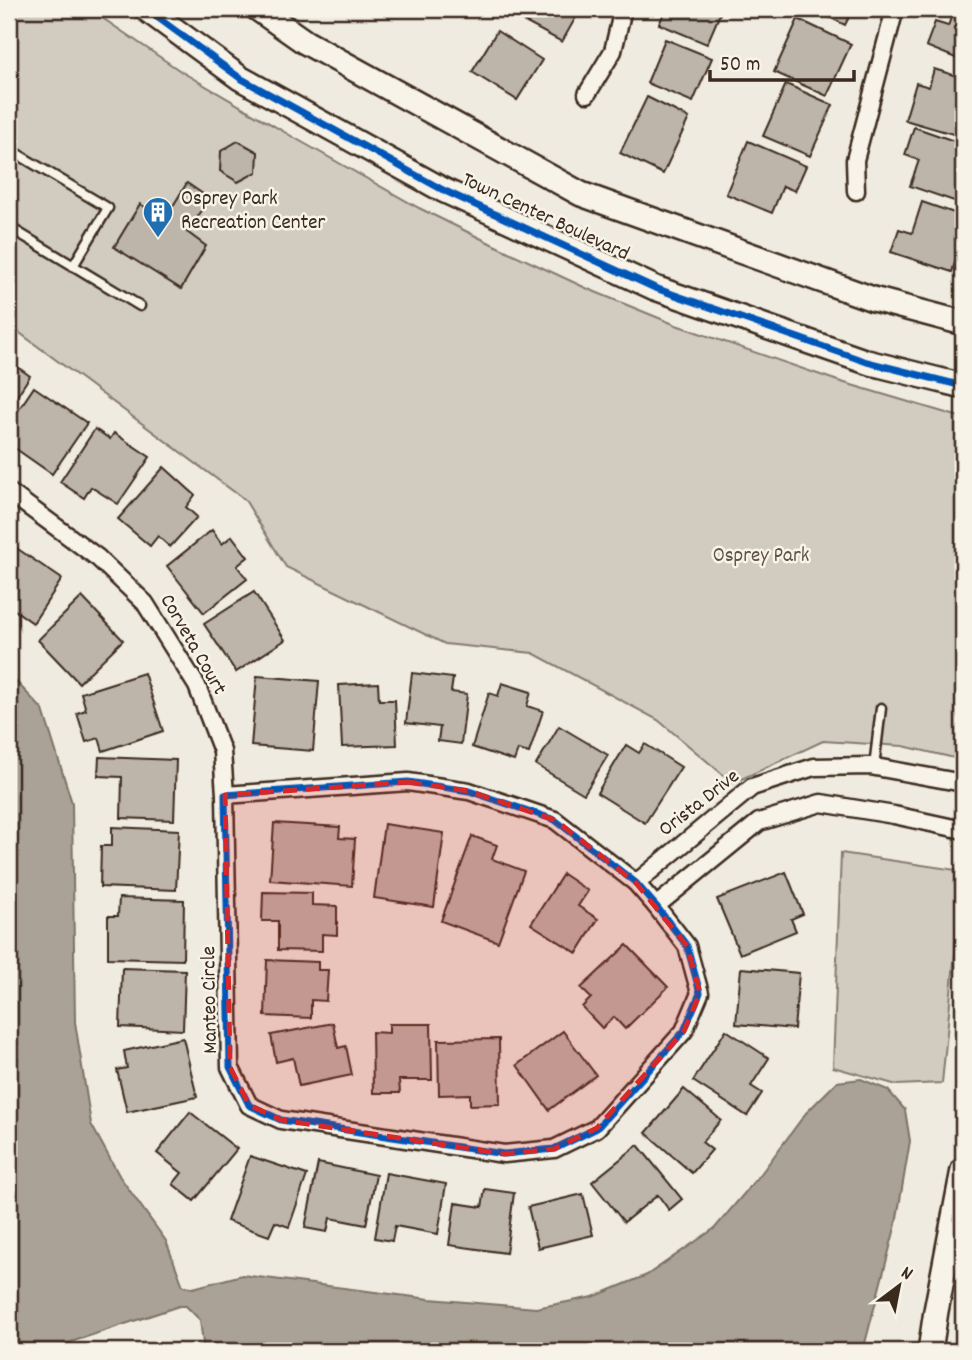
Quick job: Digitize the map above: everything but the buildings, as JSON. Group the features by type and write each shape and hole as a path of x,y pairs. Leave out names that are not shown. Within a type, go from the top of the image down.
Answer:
{"street":[{"name":"Town Center Boulevard","path":"146,9 240,78 443,190 655,288 867,362 963,386"},
{"name":"Town Center Boulevard","path":"258,9 305,42 581,194 873,299 963,323"},
{"path":"587,94 613,51 623,9"},
{"path":"856,191 855,160 895,9"},
{"name":"Corveta Court","path":"9,492 98,558 145,603 197,686 222,751 225,795"},
{"name":"Orista Drive","path":"636,883 752,787 814,767 874,767 963,783"},
{"name":"Manteo Circle","path":"408,782 469,791 555,820 636,883 687,946 700,993 684,1031 597,1128 554,1149 504,1154 281,1120 249,1105 230,1067 225,795 408,782"},
{"path":"656,906 760,822 821,803 963,830"},
{"path":"930,1351 963,1170"}],"lane":[{"path":"9,149 108,208 73,265"},
{"path":"9,227 140,306"},
{"path":"874,767 881,708"}],"highlighted area":[{"path":"408,782 469,791 555,820 636,883 687,946 700,993 684,1031 597,1128 554,1149 504,1154 281,1120 249,1105 230,1067 225,795"}],"green space":[{"name":"Osprey Park","path":"9,9 89,9 182,72 293,137 419,208 496,246 588,289 676,325 838,381 963,418 963,760 903,746 823,741 733,783 658,720 533,653 445,644 286,567 245,500 9,325"},
{"path":"841,853 963,871 942,1083 897,1085 833,1067"}],"shaded area":[{"path":"9,674 43,710 72,803 75,1022 91,1124 120,1177 166,1241 183,1286 193,1288 242,1275 430,1299 536,1308 593,1297 647,1275 715,1228 760,1175 806,1113 837,1082 861,1079 888,1090 905,1110 910,1141 896,1224 863,1351 204,1351 200,1320 186,1306 179,1306 68,1343 54,1351 9,1351"}],"cycle path":[{"path":"146,9 240,78 443,190 655,288 867,362 963,386"},
{"path":"408,782 469,791 555,820 636,883 687,946 700,993 684,1031 597,1128 554,1149 504,1154 281,1120 249,1105 230,1067 225,795 408,782"}],"place":[{"name":"Osprey Park Recreation Center","path":"158,239"}]}
